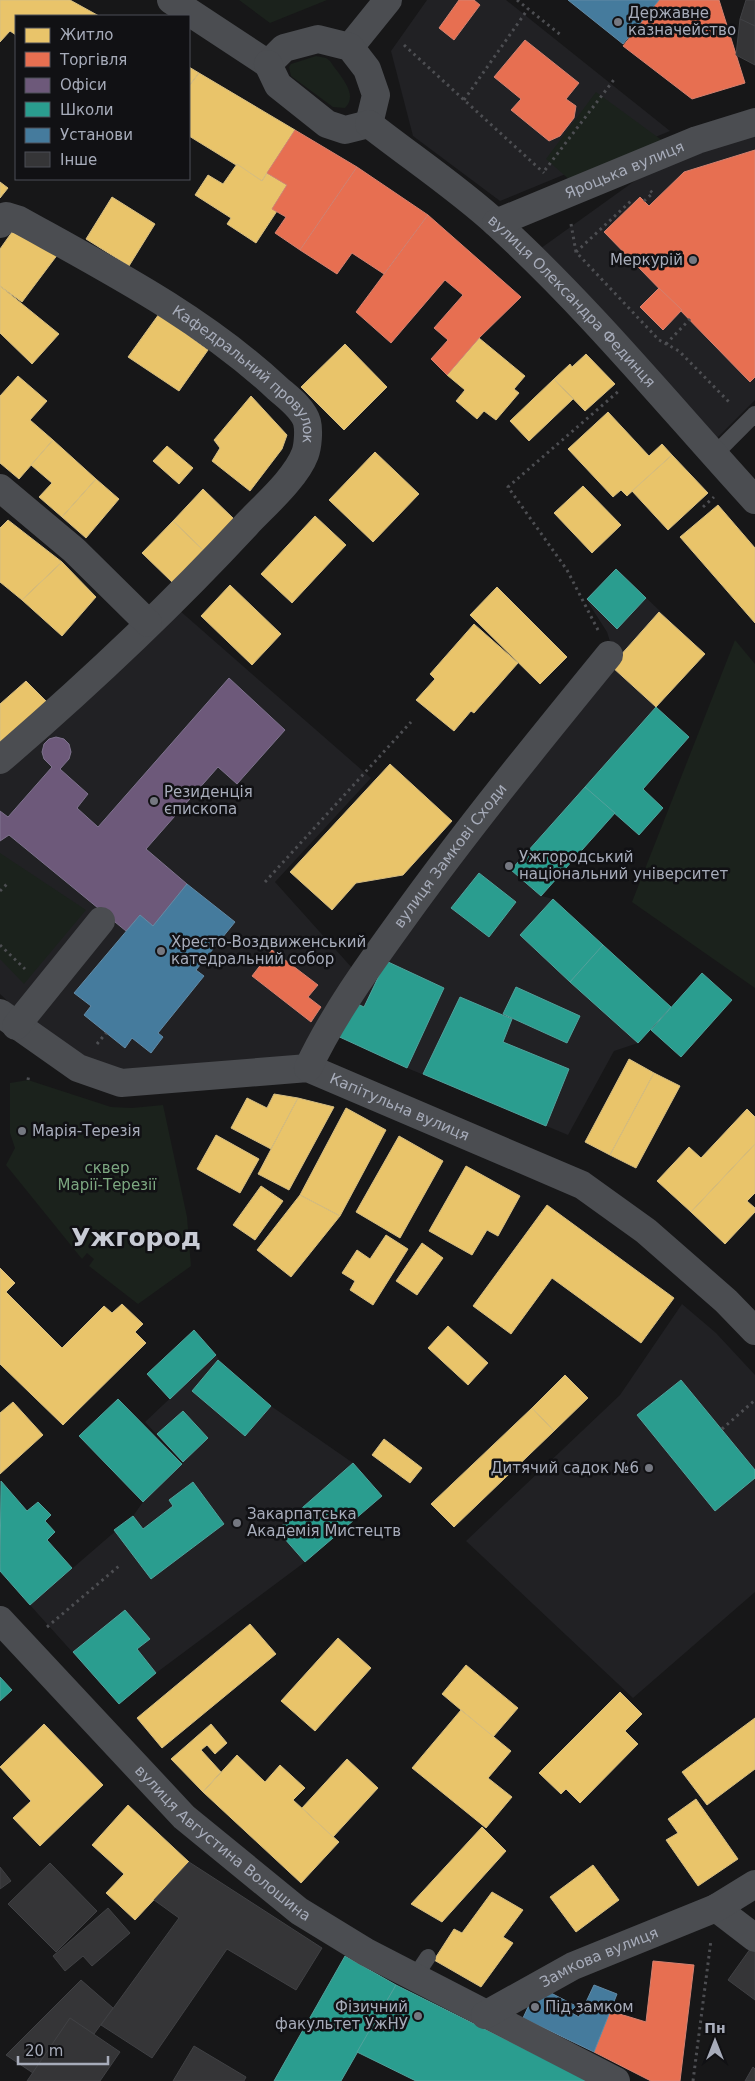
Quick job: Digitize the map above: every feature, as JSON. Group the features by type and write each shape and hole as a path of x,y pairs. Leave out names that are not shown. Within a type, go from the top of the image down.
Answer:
{"street":[{"path":"350,47 388,0"},
{"path":"169,6 184,15"},
{"path":"190,18 268,64 278,85 327,124 346,130 369,124 376,95 367,70 350,47 318,39 284,48 268,64"},
{"name":"Яроцька вулиця","path":"496,223 697,140 755,122"},
{"name":"вулиця Олександра Фединця","path":"369,124 496,223 587,314 755,500"},
{"name":"Кафедральний провулок","path":"0,224 6,216 19,220 171,306 258,370 297,406 307,421 305,454 291,476 226,547 48,719 0,760"},
{"path":"0,488 74,550 148,623"},
{"name":"вулиця Замкові Сходи","path":"308,1068 322,1037 352,990 455,845 609,655"},
{"path":"8,1020 46,988 101,921"},
{"name":"Капітульна вулиця","path":"8,1020 78,1068 121,1083 308,1068 582,1185 646,1231 726,1300 755,1332"},
{"name":"вулиця Августина Волошина","path":"0,1620 184,1817 299,1911 366,1952 421,1967 485,2015 616,2081"},
{"name":"Замкова вулиця","path":"485,2015 573,1966 716,1908 755,1884"},
{"path":"716,1908 755,1938"}],"lane":[{"path":"714,455 752,417"}],"path":[{"path":"517,0 562,36"},
{"path":"464,100 528,9"},
{"path":"404,45 566,193 576,252 659,340 679,351 752,417"},
{"path":"543,172 616,77"},
{"path":"644,201 653,193 645,187"},
{"path":"576,252 638,193"},
{"path":"666,344 690,319"},
{"path":"609,655 567,570 508,488 624,387"},
{"path":"703,507 713,499"},
{"path":"265,882 412,722"},
{"path":"0,890 9,882"},
{"path":"0,945 46,988"},
{"path":"28,1080 30,1074"},
{"path":"722,1429 755,1400"},
{"path":"49,1625 119,1566"},
{"path":"692,2081 716,1908"}],"shaded area":[{"path":"427,0 506,0 670,131 500,201 413,136 391,51"},
{"path":"755,135 755,400 715,440 537,251 661,162"},
{"name":"Ужгородський національний університет","path":"616,569 705,654 656,707 689,737 643,789 663,808 639,835 614,814 542,896 553,899 671,1007 638,1043 614,1051 568,1135 407,1068 333,1034 613,651 607,632 586,599"},
{"path":"179,610 371,778 275,882 353,969 305,1056 184,1071 105,1068 38,1030 0,994 0,770"},
{"name":"Дитячий садок №6","path":"682,1304 716,1333 755,1375 755,1592 633,1698 466,1541 620,1395"},
{"name":"Закарпатська Академія Мистецтв","path":"216,1355 219,1360 271,1406 353,1463 382,1496 305,1562 156,1673 119,1704 30,1605 133,1516 143,1502 182,1464 145,1422"}],"green space":[{"path":"239,0 327,0 270,23"},
{"path":"316,56 330,61 346,84 350,97 345,108 333,107 291,76 289,67 291,64"},
{"path":"596,92 667,144 571,181 546,159"},
{"path":"735,640 755,664 755,988 632,902"},
{"path":"0,853 86,910 24,984 0,959"},
{"name":"сквер Марії-Терезії","path":"28,1080 111,1107 132,1108 163,1105 187,1217 191,1266 138,1304 89,1266 94,1259 87,1253 82,1259 6,1165 15,1148 10,1133 10,1083"}],"building: Житло":[{"path":"0,0 70,0 97,15 15,15 15,34 10,31 0,42"},
{"path":"190,68 199,73 190,85"},
{"path":"199,73 295,130 262,181 190,137 190,85"},
{"path":"237,164 262,181 267,173 287,185 272,209 277,211 256,243 227,224 231,218 195,195 208,175 223,184"},
{"path":"0,182 8,188 0,198"},
{"path":"112,197 155,224 129,266 86,239"},
{"path":"12,232 58,254 22,302 0,286 0,249"},
{"path":"0,286 59,334 32,364 0,333"},
{"path":"159,314 208,350 179,391 128,357"},
{"path":"479,338 525,376 514,389 519,393 496,420 484,411 477,419 456,401 465,390 447,375"},
{"path":"345,344 387,387 344,430 301,387"},
{"path":"586,354 615,384 585,411 554,379 570,364 572,367"},
{"path":"18,376 47,401 30,420 53,440 19,479 0,463 0,396"},
{"path":"554,379 573,399 529,441 510,421"},
{"path":"251,396 287,435 282,449 250,491 212,461 220,448 214,440"},
{"path":"608,412 649,456 662,444 672,455 627,496 621,490 613,497 568,449"},
{"path":"53,440 96,479 62,517 39,497 52,483 31,465"},
{"path":"167,446 193,468 179,484 153,461"},
{"path":"375,452 419,494 373,542 329,500"},
{"path":"672,455 708,493 668,530 632,491"},
{"path":"96,479 119,499 86,538 62,517"},
{"path":"583,486 621,525 592,553 554,513"},
{"path":"203,489 234,519 204,551 173,521"},
{"path":"718,505 755,548 755,623 680,537"},
{"path":"315,516 346,545 292,603 261,574"},
{"path":"8,520 62,562 22,600 0,582 0,528"},
{"path":"173,521 204,551 173,583 142,553"},
{"path":"62,562 96,597 62,636 22,600"},
{"path":"230,585 281,634 252,665 201,616"},
{"path":"497,587 567,657 540,684 470,615"},
{"path":"659,612 705,654 656,707 611,666"},
{"path":"474,624 518,663 474,713 471,711 454,731 416,700 435,679 430,674"},
{"path":"26,681 49,704 0,749 0,704"},
{"path":"390,764 452,821 403,875 356,883 332,910 290,872"},
{"path":"629,1059 654,1073 610,1155 585,1142"},
{"path":"654,1073 680,1086 636,1168 610,1155"},
{"path":"274,1094 298,1098 271,1149 231,1128 247,1098 267,1108"},
{"path":"298,1098 334,1107 289,1190 258,1174"},
{"path":"346,1108 386,1130 340,1216 300,1195"},
{"path":"747,1109 755,1117 755,1144 691,1212 657,1181 689,1147 701,1158"},
{"path":"216,1135 259,1159 240,1193 197,1169"},
{"path":"399,1136 443,1161 400,1238 356,1212"},
{"path":"755,1144 755,1193 747,1201 755,1208 755,1212 725,1244 691,1212"},
{"path":"466,1166 520,1196 498,1236 487,1230 472,1255 429,1231"},
{"path":"261,1186 283,1201 255,1240 233,1225"},
{"path":"300,1195 340,1216 291,1277 257,1250"},
{"path":"547,1205 674,1298 641,1343 552,1278 511,1334 473,1306"},
{"path":"386,1235 408,1249 373,1305 350,1290 355,1281 342,1273 357,1250 370,1259"},
{"path":"422,1243 443,1258 417,1295 396,1281"},
{"path":"0,1268 15,1283 6,1292 62,1348 104,1306 112,1313 122,1304 143,1324 135,1332 146,1343 63,1425 0,1364"},
{"path":"448,1326 488,1363 468,1385 428,1348"},
{"path":"565,1375 588,1398 554,1431 532,1408"},
{"path":"13,1402 43,1435 0,1474 0,1413"},
{"path":"532,1408 554,1431 454,1527 431,1504"},
{"path":"384,1439 422,1468 410,1483 372,1455"},
{"path":"250,1624 276,1654 162,1748 137,1718"},
{"path":"338,1638 371,1668 315,1731 281,1701"},
{"path":"466,1665 518,1708 493,1737 442,1694"},
{"path":"620,1692 642,1714 625,1731 638,1744 580,1803 566,1789 561,1794 539,1773"},
{"path":"461,1710 511,1751 488,1778 512,1797 486,1828 412,1768"},
{"path":"755,1718 755,1769 707,1805 682,1772"},
{"path":"44,1724 103,1785 40,1846 13,1818 31,1801 0,1767"},
{"path":"211,1724 227,1743 215,1754 207,1745 201,1750 221,1772 203,1792 171,1759"},
{"path":"237,1755 265,1782 280,1765 305,1788 293,1800 339,1842 301,1883 203,1792"},
{"path":"347,1759 378,1788 333,1837 302,1808"},
{"path":"696,1799 738,1859 698,1886 666,1840 678,1833 668,1819"},
{"path":"128,1805 189,1862 135,1920 106,1893 124,1874 92,1845"},
{"path":"482,1827 506,1851 442,1922 411,1904"},
{"path":"593,1865 619,1900 576,1932 550,1897"},
{"path":"492,1892 523,1910 503,1937 513,1943 481,1987 434,1960 454,1929 462,1933"}],"building: Торгівля":[{"path":"459,0 474,0 480,5 454,40 439,28"},
{"path":"659,0 719,0 745,83 692,99 623,46"},
{"path":"525,40 579,83 566,99 576,106 574,118 560,136 549,141 511,110 521,99 494,77"},
{"path":"295,130 357,167 300,250 275,233 286,217 272,209 287,185 267,173"},
{"name":"Меркурій","path":"755,150 755,377 750,382 604,232 640,197 649,206 684,172"},
{"path":"357,167 428,215 384,274 352,253 337,274 300,250"},
{"path":"428,215 521,297 479,338 447,375 431,359 448,340 434,328 463,295 445,280 391,343 356,312"},
{"path":"659,288 682,310 663,330 640,307"},
{"path":"272,950 318,985 308,997 321,1007 311,1022 252,976"},
{"path":"653,1961 694,1965 680,2081 651,2081 594,2052 610,2011 646,2022"}],"building: Офіси":[{"name":"Резиденція єпископа","path":"229,678 285,730 237,784 218,767 146,849 187,884 153,926 140,915 126,931 9,835 0,841 0,811 8,817 52,767 44,759 42,752 44,744 49,739 56,737 64,739 69,744 71,752 69,759 60,769 88,794 77,808 98,827"}],"building: Школи":[{"path":"616,569 646,598 617,629 587,599"},
{"path":"656,707 689,737 643,789 663,808 639,835 585,787"},
{"path":"585,787 615,813 541,896 511,870"},
{"path":"479,873 516,902 489,937 451,908"},
{"path":"553,899 603,945 570,982 520,935"},
{"path":"603,945 671,1007 638,1043 570,982"},
{"path":"386,961 444,988 407,1068 333,1034 349,1000 364,1007"},
{"path":"702,973 732,1000 681,1057 651,1030"},
{"path":"516,987 580,1016 567,1043 503,1014"},
{"path":"460,997 512,1019 503,1042 569,1069 546,1126 423,1074"},
{"path":"194,1330 216,1355 170,1399 147,1374"},
{"path":"218,1360 271,1406 245,1436 192,1391"},
{"path":"681,1380 755,1470 755,1478 715,1511 637,1415"},
{"path":"118,1399 182,1464 143,1502 79,1436"},
{"path":"183,1411 208,1438 183,1462 157,1434"},
{"path":"353,1463 382,1496 305,1562 277,1530"},
{"path":"1,1481 27,1511 38,1502 51,1515 45,1521 55,1532 47,1540 72,1568 30,1605 0,1571"},
{"path":"193,1482 224,1524 151,1579 114,1530 133,1516 143,1529 173,1506 169,1500"},
{"path":"125,1610 150,1639 137,1649 156,1673 119,1704 73,1652"},
{"path":"0,1677 12,1690 0,1701"},
{"path":"345,1956 396,1985 341,2081 274,2081"},
{"name":"Фізичний факультет УжНУ","path":"396,1985 589,2081 416,2081 357,2052"}],"building: Установи":[{"name":"Державне казначейство","path":"568,0 659,0 623,44"},
{"name":"Хресто-Воздвиженський катедральний собор","path":"187,884 235,922 196,970 204,976 158,1033 163,1037 151,1053 132,1038 125,1048 84,1015 91,1006 74,993 140,915 153,926"},
{"path":"594,1985 617,1994 594,2052 523,2018 529,2005 549,1992 576,2006 570,2012 579,2017"}],"building: Інше":[{"path":"746,0 755,0 755,26 740,19"},
{"path":"740,19 755,26 755,65 736,55"},
{"path":"189,1862 322,1948 296,1990 227,1949 152,2058 101,2025 179,1918 154,1900"},
{"path":"50,1863 97,1911 56,1952 8,1904"},
{"path":"0,1867 11,1881 0,1889"},
{"path":"108,1908 130,1933 92,1966 83,1956 65,1971 53,1956"},
{"path":"753,1945 755,1947 755,2000 728,1980"},
{"path":"81,1980 113,2008 94,2034 70,2018 33,2073 6,2055"},
{"path":"70,2018 120,2052 100,2081 27,2081"},
{"path":"194,2046 246,2077 244,2081 173,2081"},
{"path":"753,2067 755,2069 755,2081 745,2081"}],"place":[{"name":"Державне казначейство","path":"618,22"},
{"name":"Меркурій","path":"693,260"},
{"name":"Резиденція єпископа","path":"154,801"},
{"name":"Ужгородський національний університет","path":"509,866"},
{"name":"Хресто-Воздвиженський катедральний собор","path":"161,951"},
{"name":"Марія-Терезія","path":"22,1131"},
{"name":"Дитячий садок №6","path":"649,1468"},
{"name":"Закарпатська Академія Мистецтв","path":"237,1523"},
{"name":"Під замком","path":"535,2007"},
{"name":"Фізичний факультет УжНУ","path":"418,2016"}],"district":[{"name":"Ужгород","path":"136,1237"}]}
